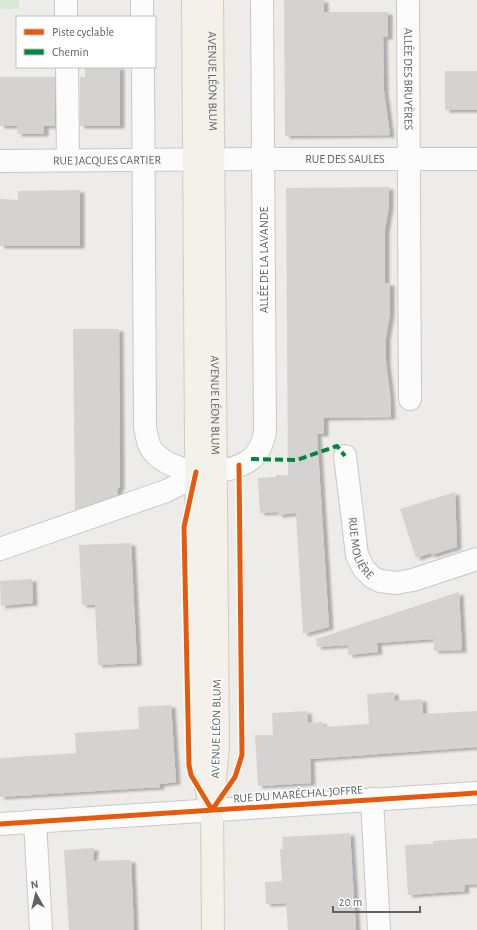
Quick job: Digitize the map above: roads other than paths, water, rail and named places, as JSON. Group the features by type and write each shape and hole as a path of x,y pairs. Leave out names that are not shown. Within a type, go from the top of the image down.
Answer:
{"main road":[{"name":"AVENUE LÉON BLUM","path":"193,0 204,159"},
{"name":"AVENUE LÉON BLUM","path":"212,0 204,159 205,471 199,749 203,776 212,810 213,930"}],"street":[{"path":"66,0 66,16"},
{"path":"142,0 142,16"},
{"name":"ALLÉE DE LA LAVANDE","path":"205,471 229,468 251,459 259,450 264,438 264,159 262,0"},
{"name":"ALLÉE DES BRUYÈRES","path":"408,0 410,399"},
{"path":"67,68 68,160"},
{"path":"143,68 145,427 148,441 152,450 164,461 181,468 205,471"},
{"name":"RUE DES SAULES","path":"204,159 477,159"},
{"name":"RUE JACQUES CARTIER","path":"0,161 204,159"},
{"name":"RUE MOLIÈRE","path":"345,456 357,555 364,569 372,577 380,581 396,583 413,580 477,559"},
{"path":"0,549 166,491 205,471"},
{"name":"RUE DU MARÉCHAL JOFFRE","path":"0,824 477,793"},
{"path":"372,799 379,930"},
{"path":"36,821 41,930"}]}
